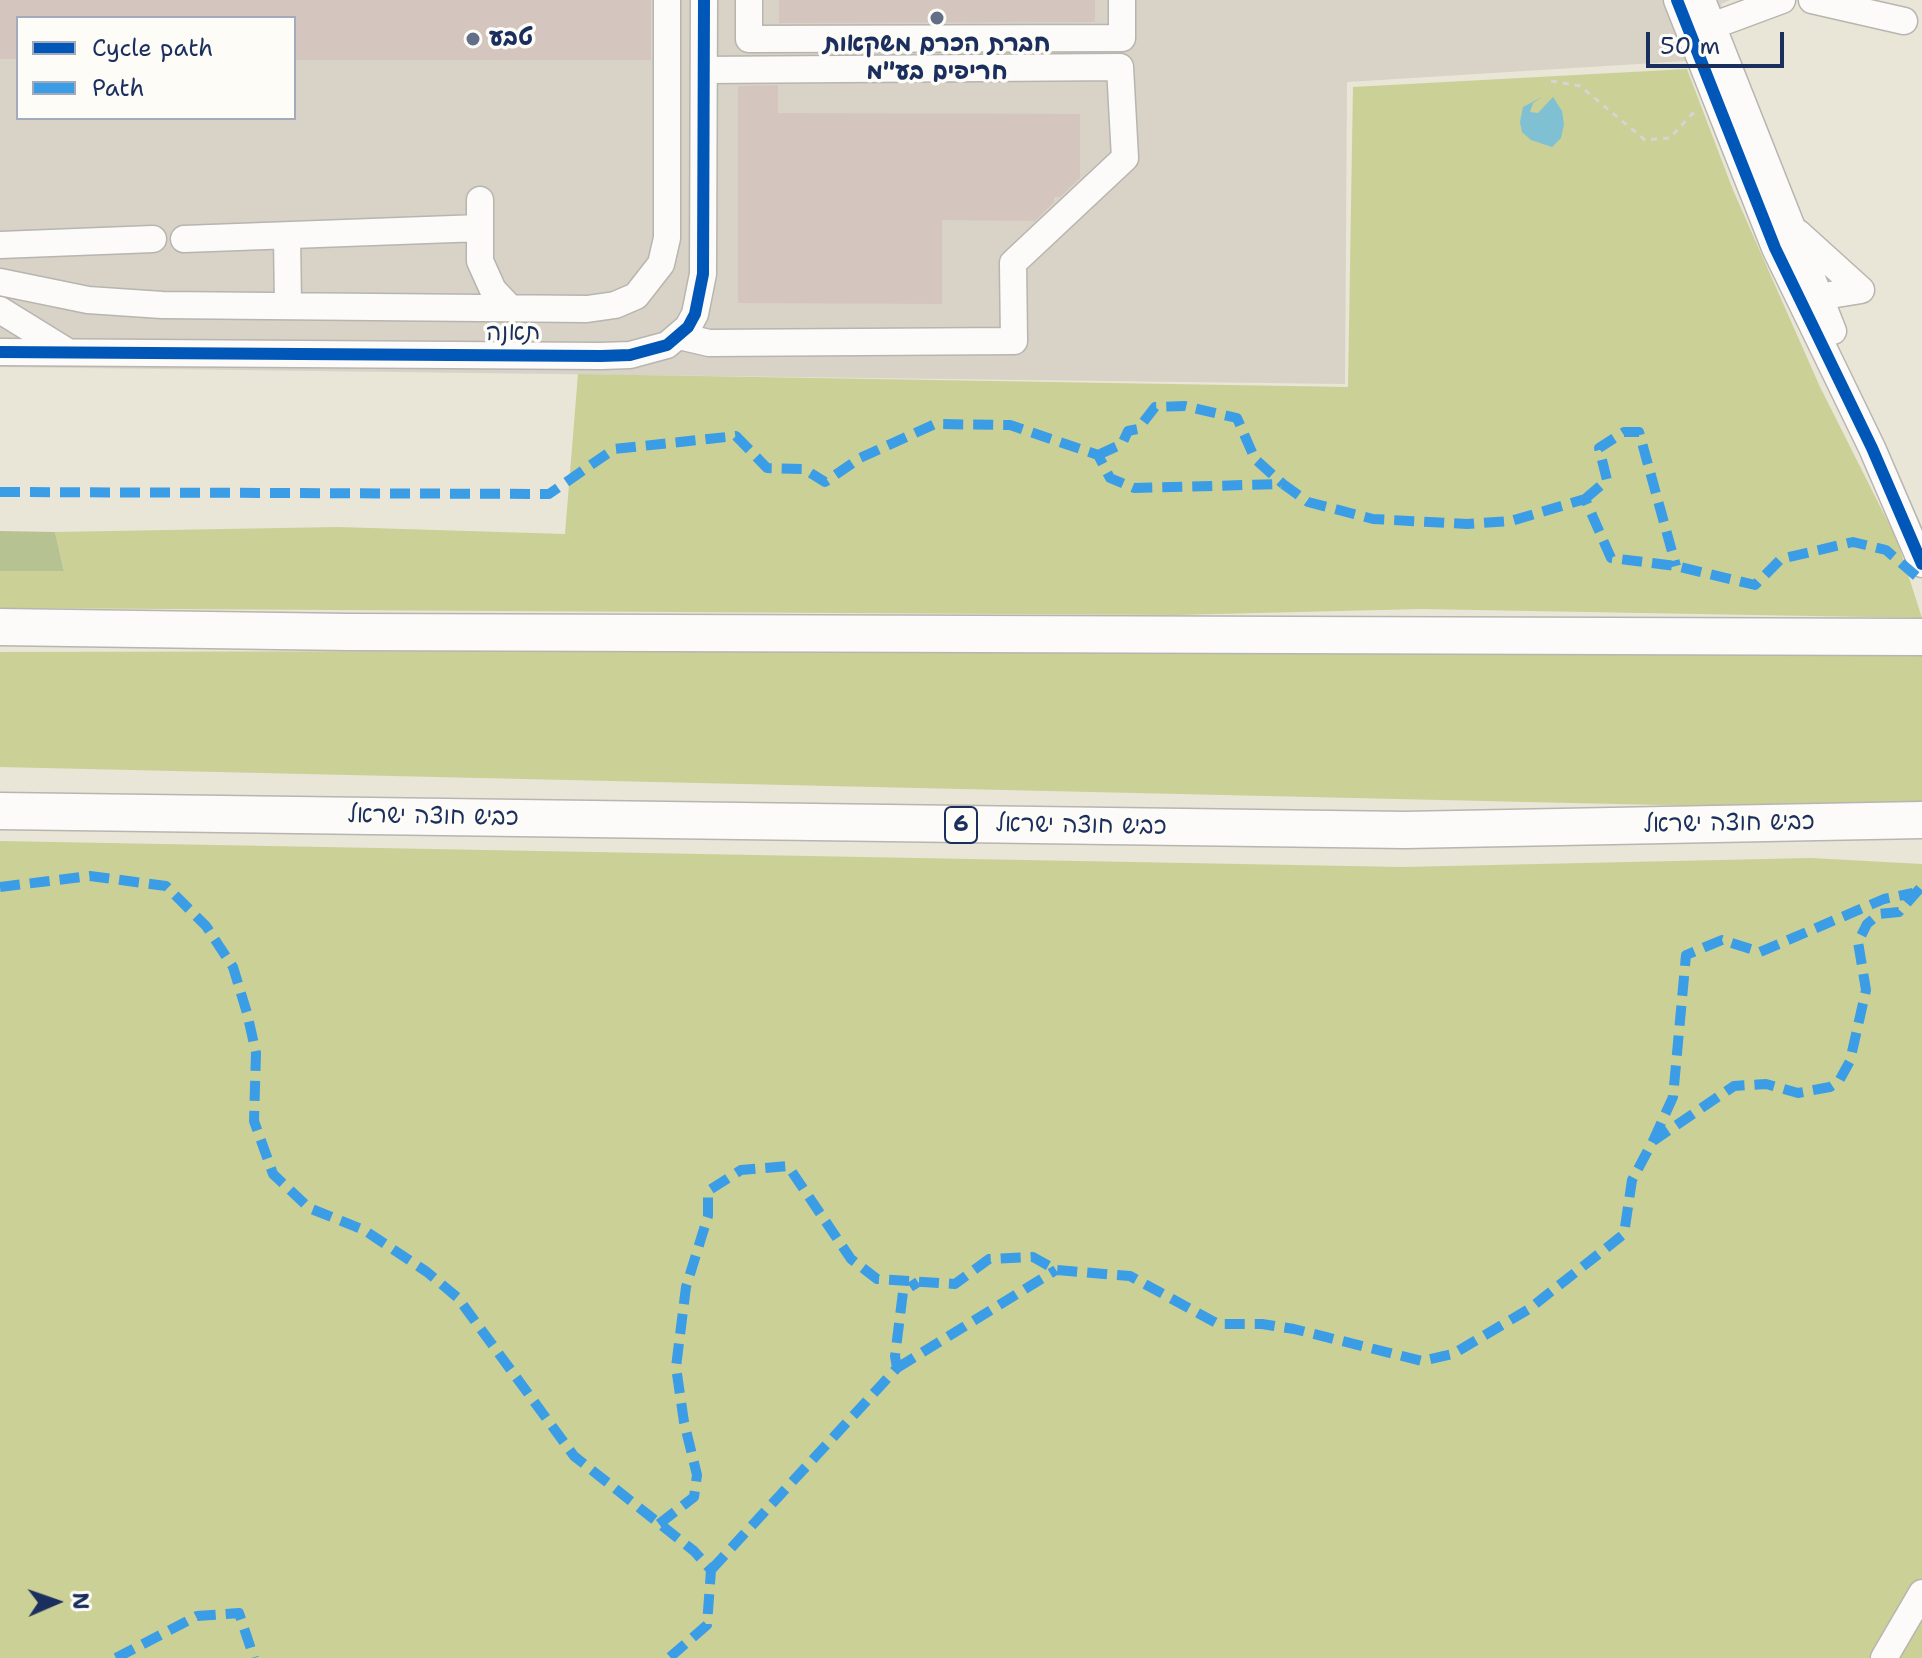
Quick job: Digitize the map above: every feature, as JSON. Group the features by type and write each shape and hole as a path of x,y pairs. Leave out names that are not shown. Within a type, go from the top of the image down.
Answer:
{"highway":[{"path":"0,627 380,632 1922,637"},
{"name":"כביש חוצה ישראל","path":"0,811 1405,830 1922,820"}],"street":[{"path":"0,282 88,300 288,306 510,308 615,305 636,296 661,264 667,238 667,0"},
{"path":"704,0 703,274 695,314 679,336 709,343 1014,341 1013,263 1125,158 1120,67 704,70"},
{"path":"749,0 749,39 1122,38 1122,0"},
{"path":"1677,0 1719,106 1806,294 1922,564"},
{"path":"1702,0 1789,222 1806,294 1886,452 1922,557"},
{"path":"1712,26 1782,0"},
{"path":"1812,0 1904,21"},
{"path":"480,200 480,261 493,290 510,308"},
{"path":"1789,222 1817,254 1861,290 1806,294"},
{"path":"184,239 480,228"},
{"path":"287,236 288,306"},
{"path":"0,245 153,239"},
{"path":"0,310 68,352"},
{"path":"0,321 30,326"},
{"name":"תאנה","path":"0,352 601,356 651,351 679,336"},
{"path":"1884,1658 1922,1593"}],"path":[{"path":"1551,81 1580,86 1645,140 1670,138 1692,114 1719,106"}],"shaded area":[{"path":"0,0 1730,0 1721,4 1729,35 1686,61 1347,82 1345,384 0,367"}],"green space":[{"path":"1687,69 1733,190 1820,387 1897,540 1922,618 1420,609 1177,615 0,608 0,570 64,570 55,532 338,527 565,534 578,374 1348,387 1353,87"},
{"path":"0,531 55,532 64,571 0,571"},
{"path":"1922,648 1922,811 0,767 0,652"},
{"path":"0,841 1402,867 1811,858 1922,864 1922,1658 0,1658"}],"water":[{"path":"1542,97 1533,103 1530,112 1538,113 1553,97 1562,111 1564,124 1561,138 1552,147 1531,140 1522,132 1520,122 1523,107"}],"building":[{"name":"טבע","path":"0,0 651,0 651,60 296,60 296,16 16,16 16,59 0,59"},
{"name":"חברת הכרם משקאות חריפים בע\"מ","path":"779,0 1095,0 1095,22 779,23"},
{"path":"778,85 778,113 1080,114 1080,178 1060,197 1054,197 1054,202 1035,221 942,220 942,304 738,303 738,86"}],"marked path":[{"path":"1098,455 1122,444 1128,431 1138,429 1155,407 1185,406 1237,418 1255,459 1283,484"},
{"path":"0,492 549,494 614,449 736,436 767,468 804,469 825,482 860,458 935,424 1010,425 1098,455 1110,478 1134,488 1283,484 1308,502 1373,519 1467,524 1511,521 1585,499 1611,558 1676,566 1755,585 1781,559 1853,542 1886,550 1922,581"},
{"path":"1585,499 1607,480 1599,448 1624,432 1639,432 1676,566"},
{"path":"0,887 90,876 166,886 206,926 233,967 247,1013 256,1053 254,1121 273,1174 309,1208 364,1230 427,1272 458,1298 574,1456 694,1551 711,1570 707,1625 669,1658"},
{"path":"659,1524 694,1497 697,1475 684,1422 676,1367 686,1287 708,1216 708,1191 741,1170 788,1166 851,1259 877,1279 955,1284 989,1259 1033,1257 1056,1270 1130,1276 1218,1324 1262,1324 1294,1329 1422,1361 1453,1354 1529,1309 1624,1234 1632,1180 1653,1141 1734,1086 1766,1084 1798,1093 1830,1087 1839,1081 1850,1061 1866,990 1858,942 1867,924 1879,914 1899,912 1922,886"},
{"path":"1653,1141 1673,1097 1686,955 1722,940 1760,952 1884,899 1913,893"},
{"path":"897,1368 1056,1270"},
{"path":"711,1570 897,1368 895,1356 903,1292 918,1282"},
{"path":"116,1658 197,1616 239,1613 254,1658"}],"cycle path":[{"path":"0,352 601,356 630,355 667,345 688,327 695,314 703,274 704,0"},
{"path":"1677,0 1775,248 1872,448 1922,564"}],"place":[{"name":"חברת הכרם משקאות חריפים בע\"מ","path":"937,18"},
{"name":"טבע","path":"473,39"}]}
